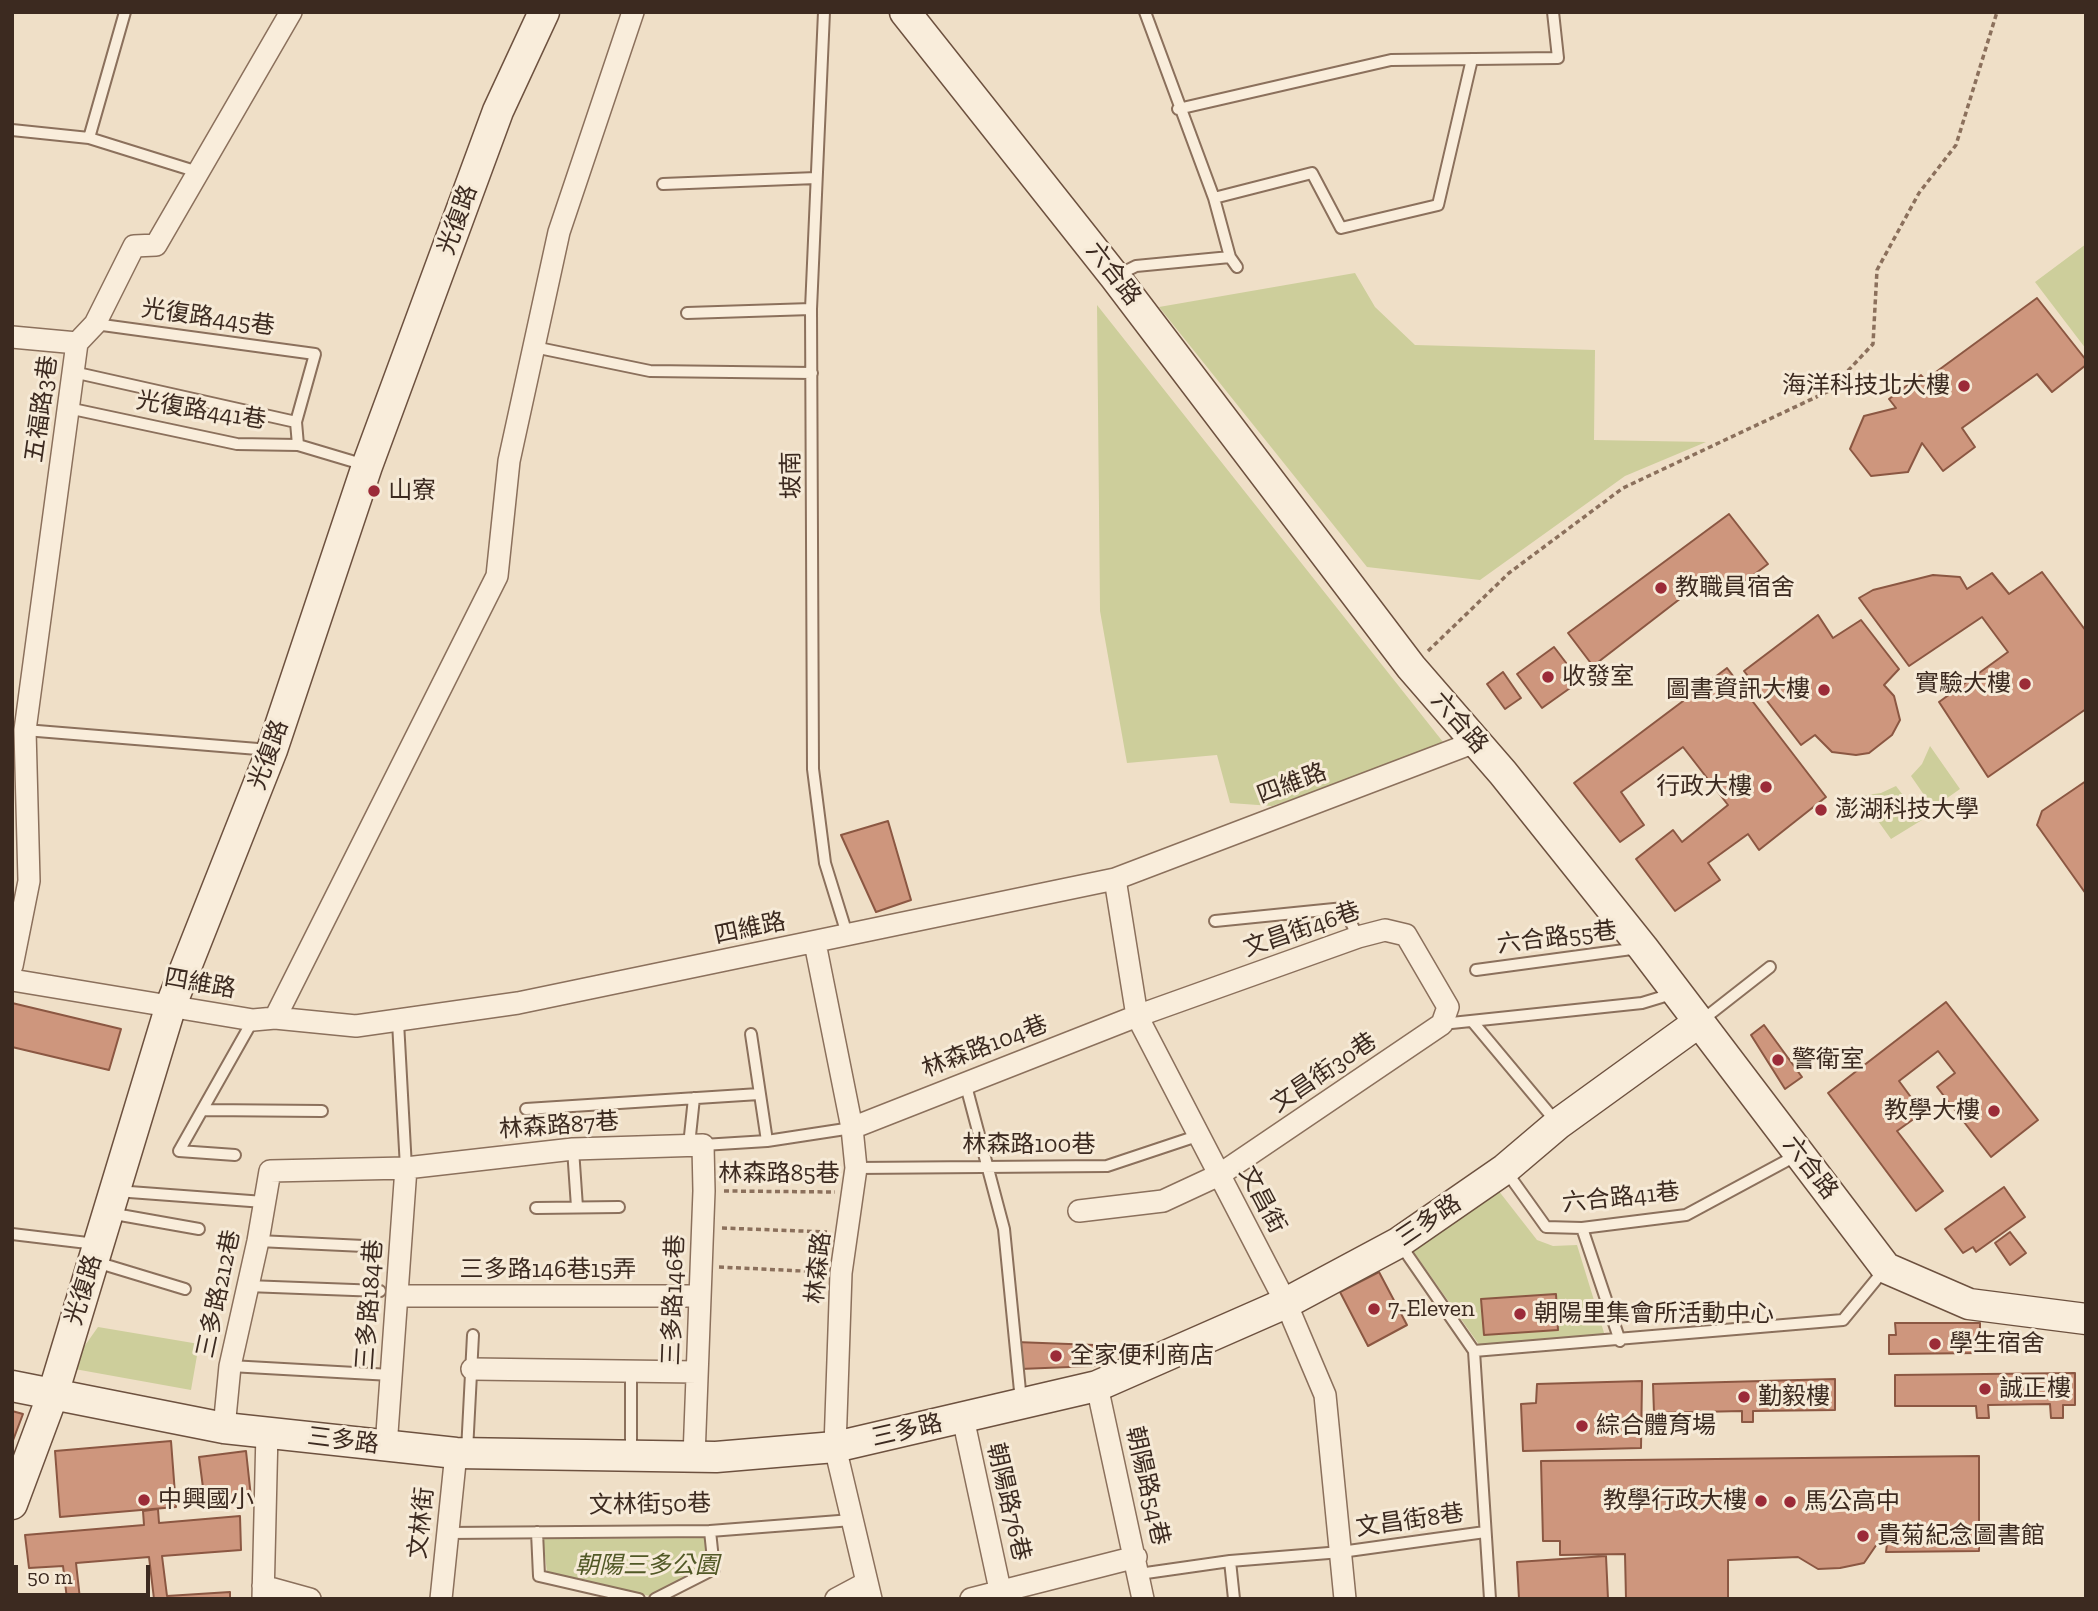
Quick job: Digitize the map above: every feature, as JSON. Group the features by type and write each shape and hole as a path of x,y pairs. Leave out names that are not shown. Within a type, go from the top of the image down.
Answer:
{"street":[{"name":"五福路3巷","path":"12,966 29,881 25,730 77,343 95,324 134,246 156,245 291,12"},
{"name":"光復路","path":"12,1504 53,1394 171,1005 272,750 367,466 498,111 544,12"},
{"path":"275,1018 497,576 509,461 559,232 633,12"},
{"name":"六合路","path":"905,12 1115,277 1411,667 1643,948 1886,1268 1969,1304 2086,1320"},
{"path":"12,337 77,343"},
{"name":"四維路","path":"12,980 253,1020 275,1018 356,1026 518,1003 1115,879 1475,742"},
{"name":"文昌街","path":"1115,879 1137,1016 1286,1303 1325,1395 1345,1599"},
{"name":"文昌街46巷","path":"1137,1016 1358,937 1385,930 1406,935 1446,1016"},
{"name":"林森路","path":"815,943 852,1128 856,1168 849,1233 841,1273 835,1447 869,1591"},
{"name":"林森路104巷","path":"852,1128 1137,1016"},
{"name":"文昌街30巷","path":"1079,1211 1163,1200 1219,1175 1446,1016"},
{"name":"三多路","path":"12,1386 224,1428 461,1453 694,1457 835,1447 1097,1386 1286,1303 1398,1242 1504,1169 1558,1124 1699,1022"},
{"name":"林森路87巷","path":"270,1171 406,1168 573,1149 696,1145"},
{"name":"三多路146巷","path":"694,1457 704,1191 696,1145"},
{"name":"三多路184巷","path":"386,1447 391,1376 389,1294 406,1168"},
{"name":"三多路212巷","path":"224,1428 230,1366 258,1241 270,1171"},
{"name":"三多路146巷15弄","path":"389,1294 699,1296"},
{"path":"472,1369 697,1372"},
{"name":"朝陽路54巷","path":"1097,1386 1138,1565 1143,1599"},
{"name":"朝陽路76巷","path":"962,1418 1002,1596"},
{"path":"267,1432 263,1592 310,1599"},
{"name":"文林街","path":"440,1599 447,1533 461,1453"},
{"path":"971,1599 1002,1596 1138,1565"},
{"path":"836,1599 869,1591"}],"lane":[{"path":"89,138 125,12"},
{"name":"坡南","path":"824,12 811,309 813,769 825,863 847,934"},
{"path":"1145,12 1178,109 1214,198 1230,257 1237,267"},
{"path":"1178,109 1391,60 1558,58 1553,12"},
{"path":"1214,198 1312,173 1341,228 1438,205 1472,59"},
{"path":"12,130 89,138 198,172"},
{"path":"663,184 816,178"},
{"path":"1115,277 1136,266 1230,257"},
{"path":"687,313 811,309"},
{"name":"光復路445巷","path":"95,324 315,354 296,422"},
{"path":"534,347 650,371 812,373"},
{"path":"73,372 296,422 298,445"},
{"name":"光復路441巷","path":"68,408 237,444 298,445 367,466"},
{"path":"25,730 272,750"},
{"path":"1215,921 1345,908 1358,937"},
{"name":"六合路55巷","path":"1476,970 1643,948"},
{"path":"1699,1022 1770,967"},
{"path":"1446,1016 1472,1021 1642,1003 1675,992"},
{"path":"235,1155 179,1151 253,1020"},
{"path":"1472,1021 1558,1124"},
{"path":"398,1022 406,1168"},
{"path":"751,1034 767,1141"},
{"path":"965,1082 1004,1229 1021,1404"},
{"path":"526,1109 759,1094"},
{"path":"694,1098 696,1145"},
{"path":"204,1111 322,1111"},
{"name":"林森路87巷","path":"696,1145 767,1141 852,1128"},
{"name":"林森路100巷","path":"856,1168 1107,1166 1197,1136"},
{"path":"573,1149 576,1207"},
{"name":"六合路41巷","path":"1504,1169 1546,1227 1582,1228 1686,1215 1799,1154"},
{"path":"110,1201 264,1202"},
{"path":"110,1201 199,1228"},
{"path":"536,1208 619,1207"},
{"path":"1582,1228 1620,1341"},
{"path":"12,1234 96,1253 185,1289"},
{"path":"258,1241 364,1247"},
{"path":"1398,1242 1475,1351 1490,1599"},
{"path":"1475,1351 1620,1341 1843,1320 1886,1268"},
{"path":"247,1286 389,1294"},
{"path":"461,1453 472,1369 473,1335"},
{"path":"230,1366 391,1376"},
{"path":"631,1371 631,1456"},
{"name":"文林街50巷","path":"447,1533 710,1531 852,1520"},
{"path":"655,1599 714,1569 710,1531"},
{"path":"537,1532 539,1576 604,1595 639,1599"},
{"name":"文昌街8巷","path":"1341,1552 1485,1532"},
{"path":"1138,1565 1341,1552"},
{"path":"1230,1561 1234,1599"}],"path":[{"path":"1411,667 1509,573 1623,488 1829,391 1873,344 1877,270 1919,193 1956,145 1997,12"},
{"name":"林森路85巷","path":"704,1191 853,1192"},
{"path":"703,1227 849,1233"},
{"path":"700,1266 841,1273"}],"green space":[{"path":"2086,244 2086,349 2035,282"},
{"path":"1355,273 1375,307 1415,345 1595,350 1594,440 1706,442 1625,476 1480,580 1367,567 1159,307"},
{"path":"1097,305 1447,747 1272,806 1230,803 1217,755 1127,763 1100,611"},
{"path":"1930,746 1960,789 1933,808 1911,776 1922,764"},
{"path":"1896,786 1922,820 1891,839 1860,796 1881,793"},
{"path":"1498,1190 1537,1240 1553,1246 1577,1245 1605,1336 1480,1346 1413,1251"},
{"path":"98,1327 199,1344 191,1390 69,1368"},
{"name":"朝陽三多公園","path":"706,1538 707,1566 650,1596 547,1572 543,1539"}],"building":[{"name":"海洋科技北大樓","path":"2037,298 2086,360 2086,365 2052,392 2037,374 1962,428 1975,447 1943,471 1922,443 1908,472 1871,476 1850,449 1864,416 1896,408 1889,399 1921,375 1925,380"},
{"name":"教職員宿舍","path":"1729,514 1768,564 1723,598 1707,578 1593,666 1568,633"},
{"name":"實驗大樓","path":"2042,572 2086,631 2086,709 1988,777 1939,702 2008,652 1982,617 1909,666 1859,598 1873,590 1933,575 1960,577 1967,589 1992,573 2009,594"},
{"name":"圖書資訊大樓","path":"1818,615 1833,638 1861,620 1899,669 1884,685 1894,696 1900,720 1892,735 1869,753 1856,755 1832,752 1815,735 1801,745 1744,671"},
{"name":"收發室","path":"1554,647 1580,681 1542,708 1517,674"},
{"name":"行政大樓","path":"1727,668 1826,797 1759,850 1748,834 1708,863 1720,880 1675,911 1636,859 1673,830 1682,842 1728,805 1683,747 1621,792 1644,825 1620,842 1574,783"},
{"path":"1503,672 1521,698 1505,709 1487,684"},
{"path":"2086,781 2086,894 2037,825 2042,811"},
{"path":"888,821 911,900 876,912 841,835"},
{"name":"教學大樓","path":"1946,1002 2038,1120 1991,1157 1937,1087 1955,1073 1938,1051 1899,1081 1913,1100 1906,1105 1915,1118 1897,1131 1943,1191 1916,1211 1828,1093"},
{"path":"12,1003 121,1029 109,1070 12,1047"},
{"name":"警衛室","path":"1764,1025 1802,1077 1785,1089 1751,1035"},
{"path":"2004,1187 2025,1217 1976,1252 1973,1247 1963,1253 1945,1229"},
{"path":"2010,1232 2026,1253 2010,1265 1995,1243"},
{"name":"7-Eleven","path":"1379,1272 1407,1325 1368,1346 1340,1292"},
{"name":"朝陽里集會所活動中心","path":"1556,1294 1558,1330 1484,1335 1481,1299"},
{"name":"學生宿舍","path":"1895,1323 1980,1323 1980,1353 1889,1354 1889,1335 1896,1335"},
{"name":"全家便利商店","path":"1016,1342 1095,1345 1095,1366 1020,1369"},
{"name":"誠正樓","path":"2075,1373 2075,1405 2063,1405 2063,1418 2051,1418 2050,1404 1988,1405 1989,1418 1977,1418 1976,1406 1895,1406 1895,1375"},
{"name":"勤毅樓","path":"1835,1379 1835,1410 1753,1411 1753,1422 1742,1422 1742,1411 1654,1413 1653,1384"},
{"name":"綜合體育場","path":"1642,1381 1641,1448 1523,1451 1521,1404 1536,1403 1537,1384"},
{"path":"12,1411 23,1414 12,1443"},
{"path":"171,1441 176,1507 60,1517 55,1451"},
{"path":"246,1451 251,1497 205,1503 199,1457"},
{"name":"教學行政大樓","path":"1979,1456 1979,1551 1886,1552 1887,1544 1877,1544 1864,1563 1818,1569 1798,1557 1728,1560 1728,1599 1626,1599 1625,1554 1560,1555 1560,1541 1543,1541 1541,1461"},
{"path":"158,1509 159,1523 240,1516 241,1550 162,1556 167,1596 230,1592 230,1599 154,1599 149,1557 76,1563 80,1599 67,1599 63,1566 29,1568 25,1535 144,1525 143,1511"},
{"path":"1606,1556 1608,1599 1519,1599 1517,1562"}],"place":[{"name":"海洋科技北大樓","path":"1964,386"},
{"name":"山寮","path":"374,491"},
{"name":"教職員宿舍","path":"1661,588"},
{"name":"收發室","path":"1548,677"},
{"name":"實驗大樓","path":"2025,684"},
{"name":"圖書資訊大樓","path":"1824,690"},
{"name":"行政大樓","path":"1766,787"},
{"name":"澎湖科技大學","path":"1821,810"},
{"name":"警衛室","path":"1778,1060"},
{"name":"教學大樓","path":"1994,1111"},
{"name":"7-Eleven","path":"1374,1309"},
{"name":"朝陽里集會所活動中心","path":"1520,1314"},
{"name":"學生宿舍","path":"1935,1344"},
{"name":"全家便利商店","path":"1056,1356"},
{"name":"誠正樓","path":"1985,1389"},
{"name":"勤毅樓","path":"1744,1397"},
{"name":"綜合體育場","path":"1582,1426"},
{"name":"中興國小","path":"144,1500"},
{"name":"教學行政大樓","path":"1761,1501"},
{"name":"馬公高中","path":"1790,1502"},
{"name":"貴菊紀念圖書館","path":"1863,1536"}]}
